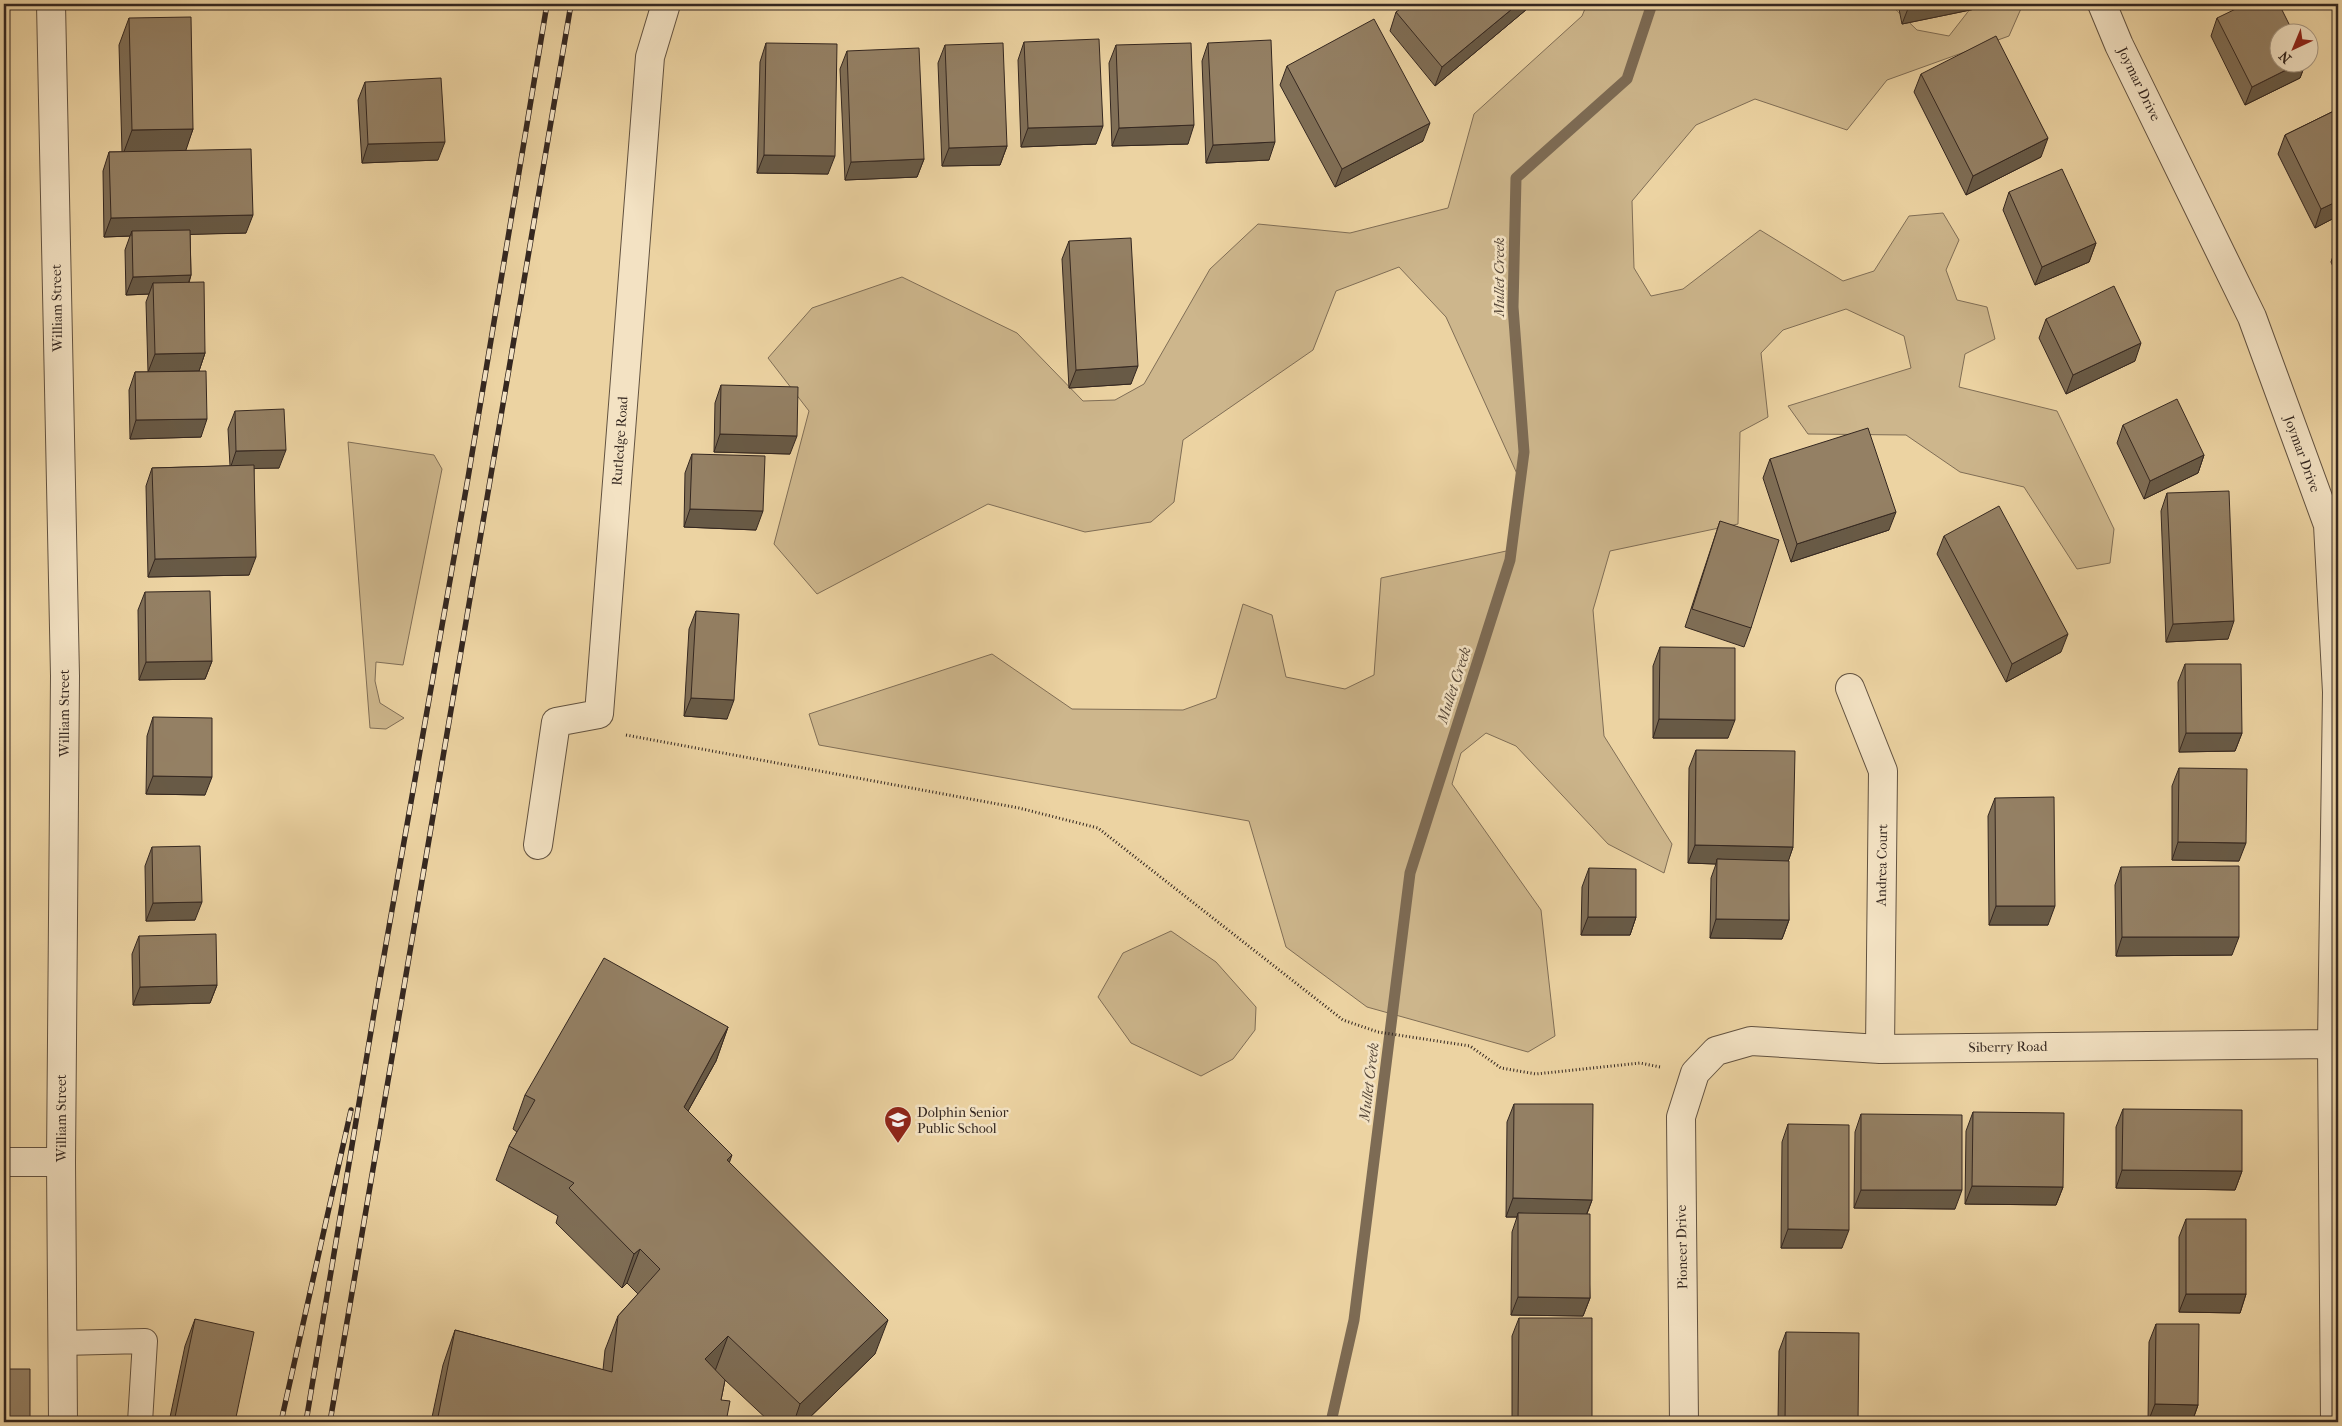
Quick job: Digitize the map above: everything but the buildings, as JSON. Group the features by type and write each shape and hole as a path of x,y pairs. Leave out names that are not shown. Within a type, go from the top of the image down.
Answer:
{"street":[{"name":"William Street","path":"51,4 65,676 61,1162 63,1422"},
{"name":"Rutledge Road","path":"538,845 556,722 599,714 650,57 666,4"},
{"name":"Joymar Drive","path":"2102,4 2124,54 2252,317 2328,526 2337,692 2332,1044 2335,1422"},
{"name":"Andrea Court","path":"1850,688 1883,771 1880,1048"},
{"name":"Siberry Road","path":"1696,1073 1716,1051 1751,1041 1880,1048 2332,1044"},
{"name":"Pioneer Drive","path":"1684,1422 1681,1116 1696,1073"},
{"path":"4,1162 61,1162"}],"lane":[{"path":"62,1343 144,1341 140,1422"}],"path":[{"path":"623,735 1019,808 1098,828 1343,1020 1378,1032 1470,1046 1501,1068 1536,1074 1640,1063 1696,1073"}],"shaded area":[{"path":"1587,4 1890,4 1917,30 1949,36 1974,4 2023,4 2009,36 1887,80 1847,130 1755,99 1696,125 1632,201 1634,268 1651,296 1683,289 1760,230 1843,281 1874,271 1909,216 1943,213 1959,240 1946,270 1957,300 1987,307 1995,339 1965,354 1959,387 2057,411 2114,529 2110,563 2077,569 2024,487 1960,472 1906,435 1808,434 1788,406 1911,368 1904,336 1846,309 1783,330 1761,353 1768,417 1740,432 1738,524 1610,551 1593,610 1604,736 1672,844 1664,873 1608,844 1516,746 1486,733 1461,753 1452,784 1541,910 1555,1036 1528,1052 1367,1007 1286,947 1249,821 819,745 809,714 992,654 1072,709 1183,710 1216,698 1243,604 1272,615 1286,677 1345,689 1374,675 1381,578 1511,550 1523,487 1446,317 1399,267 1336,291 1313,350 1183,440 1174,502 1151,522 1085,532 988,504 817,594 774,544 809,411 768,358 812,308 902,277 1017,333 1083,401 1115,400 1144,384 1210,269 1258,224 1350,233 1448,208 1474,114 1582,16"},
{"path":"348,442 434,455 442,469 403,665 376,662 375,681 380,703 404,718 386,729 370,728"},
{"path":"1171,931 1216,962 1256,1007 1255,1030 1233,1059 1201,1076 1131,1043 1098,997 1123,953"}],"waterway":[{"name":"Mullet Creek","path":"1331,1422 1354,1320 1410,873 1510,560 1524,452 1513,307 1516,178 1627,79 1652,4"}],"railway":[{"path":"306,1422 376,1001 468,478 547,4"},
{"path":"330,1422 571,4"},
{"path":"281,1422 351,1110"}],"place":[{"name":"Dolphin Senior Public School","path":"898,1144"}]}
